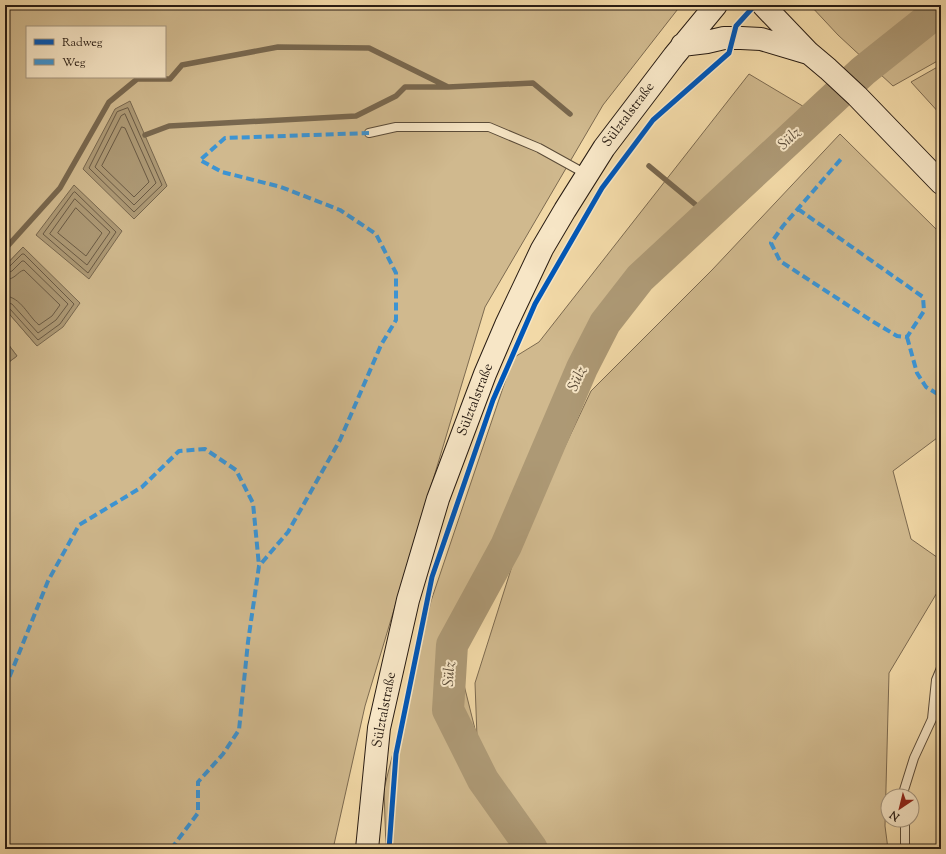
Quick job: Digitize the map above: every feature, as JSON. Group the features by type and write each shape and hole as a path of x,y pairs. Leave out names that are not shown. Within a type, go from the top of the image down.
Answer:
{"main road":[{"name":"Sülztalstraße","path":"367,849 379,728 408,600 438,499 485,374 506,325 542,249 587,175 604,148 682,45 716,5"},
{"path":"763,5 809,53 857,96 941,183"},
{"path":"682,45 724,38 741,38 761,40 809,53"}],"lane":[{"path":"369,133 396,127 489,127 539,148 587,175"},
{"path":"905,788 914,758 932,719 936,680 941,668"},
{"path":"904,828 905,849"}],"shaded area":[{"path":"5,5 681,5 603,105 485,307 365,706 333,849 5,849 5,365 17,356 5,340 5,309 37,346 23,247 5,266"},
{"path":"810,5 941,5 941,59 893,86 838,35"},
{"path":"941,65 941,115 911,82"},
{"path":"749,74 806,108 573,358 494,541 460,669 477,737 475,683 519,544 591,391 712,270 840,134 941,234 941,435 893,471 911,539 941,560 941,586 889,673 886,788 880,788 880,828 885,828 888,849 386,849 384,789 431,601 513,358 539,342"}],"water":[{"path":"130,101 167,186 134,219 83,169 115,109"},
{"path":"74,185 122,231 89,279 36,235"},
{"path":"23,247 80,303 63,327 37,346 5,309 5,266"},
{"path":"5,340 17,356 5,365"}],"waterway":[{"name":"Sülz","path":"532,849 483,780 448,710 452,645 506,546 582,368 605,323 640,278 863,71 941,9"},
{"path":"5,249 60,188 109,102 137,79 170,79 182,65 278,47 369,48 448,87 533,83 570,114"},
{"path":"145,135 169,126 356,116 396,96 405,87 446,87"},
{"path":"649,166 708,215"}],"marked path":[{"path":"171,849 198,813 198,782 223,754 239,730 248,642 259,566 288,532 340,440 381,345 396,320 396,273 376,234 340,210 281,187 222,172 200,160 225,138 369,133"},
{"path":"798,209 923,297 924,311 907,337 897,336 780,261 771,243 783,226 841,159"},
{"path":"907,337 917,373 926,387 941,396"},
{"path":"5,688 48,581 79,525 142,487 179,451 205,449 236,470 253,503 259,566"}],"cycle path":[{"path":"389,849 396,754 432,577 493,400 535,304 602,188 653,120 729,53 736,26 755,5"}]}
